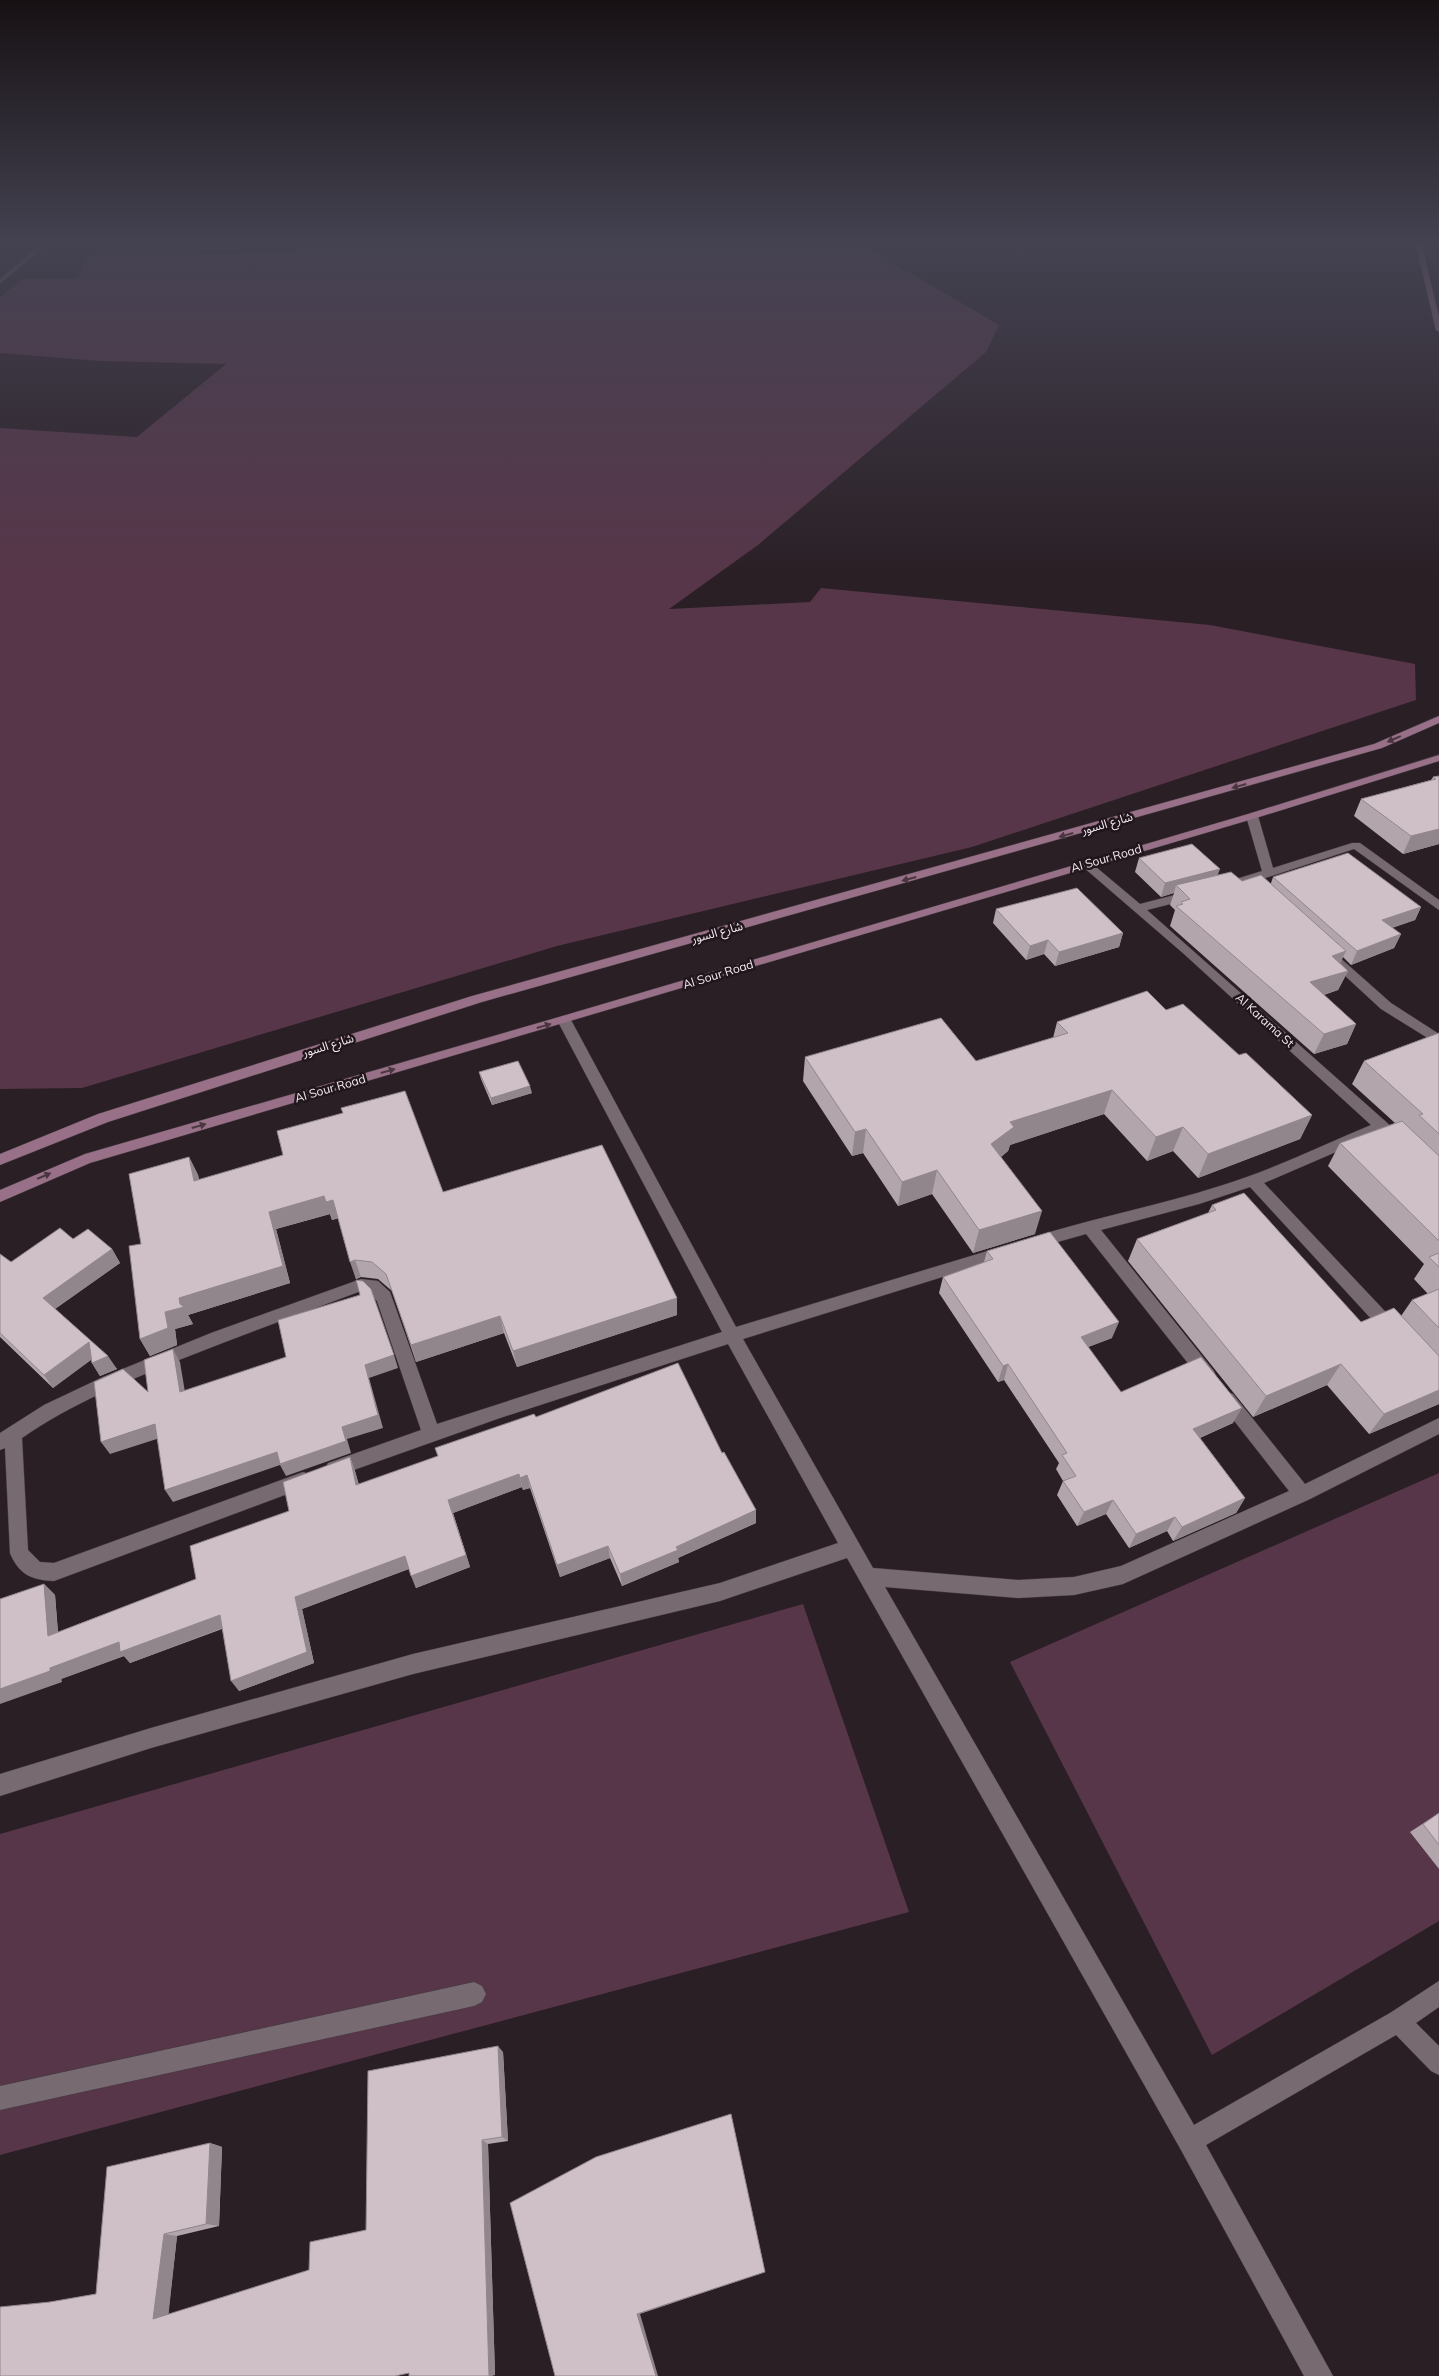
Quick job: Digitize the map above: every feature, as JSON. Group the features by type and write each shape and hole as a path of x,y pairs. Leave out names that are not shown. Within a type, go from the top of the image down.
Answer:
{"main road":[{"name":"شارع السور","path":"0,1160 103,1118 477,998 1378,746 1437,719"},
{"name":"Al Sour Road","path":"0,1196 85,1158 564,1020 1252,816 1439,758"}],"street":[{"path":"1252,816 1268,871"},
{"path":"1229,885 1251,884 1268,871 1356,845 1439,906"},
{"name":"Al Karama St","path":"1086,864 1138,908 1396,1140"},
{"path":"1138,908 1202,892"},
{"path":"1328,953 1386,1006 1439,1040"},
{"path":"564,1020 732,1334 851,1548 1190,2141 1318,2376"},
{"path":"431,1433 384,1297 372,1286 361,1285 246,1326 119,1377 54,1408 7,1438 19,1553 35,1571 54,1572 431,1433 732,1334 828,1307 1088,1226 1202,1198 1253,1181 1382,1126"},
{"path":"1253,1181 1406,1345"},
{"path":"1088,1226 1302,1494"},
{"path":"868,1576 1018,1589 1074,1586 1123,1575 1302,1494 1439,1426"},
{"path":"0,1785 151,1738 413,1664 720,1592 851,1548"},
{"path":"0,2098 474,1994"},
{"path":"1190,2141 1398,2021 1439,1994"},
{"path":"1398,2021 1439,2063"}],"shaded area":[{"path":"36,356 981,356 758,545 669,609 810,602 821,588 1210,625 1415,664 1416,700 972,847 557,946 82,1088 0,1089 0,428 137,437 226,364 100,361"},
{"path":"1439,1473 1439,1921 1212,2055 1010,1662"},
{"path":"803,1604 909,1912 0,2155 0,1834"}],"building":[{"path":"1439,776 1439,829 1411,836 1361,799 1436,779 1433,777"},
{"path":"1192,844 1220,869 1165,883 1139,858"},
{"path":"1348,853 1421,907 1382,920 1401,934 1357,951 1273,877"},
{"path":"1231,872 1242,881 1261,875 1346,951 1332,956 1348,971 1310,982 1356,1024 1324,1034 1176,906 1190,899 1176,885"},
{"path":"1077,888 1123,933 1059,952 1048,940 1030,946 996,909"},
{"path":"1147,991 1166,1010 1183,1004 1239,1055 1246,1053 1312,1115 1208,1154 1183,1127 1156,1137 1112,1090 1010,1122 1014,1127 991,1144 1042,1211 979,1230 937,1170 902,1182 866,1129 855,1132 805,1057 941,1018 976,1061 1068,1033 1057,1022"},
{"path":"1439,1033 1439,1134 1419,1115 1423,1114 1364,1061"},
{"path":"518,1061 530,1086 491,1098 479,1072"},
{"path":"405,1091 443,1192 602,1145 677,1298 513,1351 500,1316 411,1345 386,1274 372,1262 355,1260 350,1262 333,1200 326,1202 324,1196 269,1212 283,1266 179,1298 180,1304 184,1307 165,1312 168,1328 140,1339 129,1246 141,1244 129,1174 189,1157 194,1181 283,1155 277,1131 343,1113 341,1108"},
{"path":"1402,1121 1439,1156 1439,1241 1340,1143"},
{"path":"1244,1193 1361,1322 1394,1308 1439,1356 1439,1390 1384,1414 1341,1364 1266,1396 1137,1239 1216,1210 1212,1205"},
{"path":"60,1228 73,1239 88,1229 112,1249 43,1298 108,1356 92,1363 89,1342 44,1375 0,1333 0,1254 11,1262"},
{"path":"1050,1232 1119,1322 1081,1337 1121,1392 1201,1357 1242,1408 1193,1429 1245,1498 1182,1527 1175,1517 1136,1534 1113,1500 1084,1512 1063,1481 1076,1476 1062,1455 1067,1453 1008,1364 1003,1366 943,1277 993,1259 987,1251"},
{"path":"1439,1253 1439,1267 1429,1257"},
{"path":"356,1280 363,1281 371,1289 394,1355 365,1365 378,1415 342,1427 346,1441 280,1464 277,1452 165,1490 155,1424 101,1442 94,1382 123,1369 148,1392 144,1360 173,1349 180,1392 286,1357 278,1320 360,1295"},
{"path":"1439,1289 1439,1328 1412,1300"},
{"path":"678,1363 722,1453 724,1452 756,1510 676,1547 678,1550 620,1574 608,1546 557,1565 527,1475 520,1478 519,1474 448,1500 466,1555 411,1576 405,1556 295,1597 307,1652 231,1681 220,1615 120,1652 119,1642 50,1668 50,1671 0,1689 0,1599 44,1584 48,1636 196,1579 190,1546 289,1511 283,1482 350,1457 356,1485 438,1456 435,1448 534,1414 536,1417"},
{"path":"1439,1813 1439,1845 1423,1824"},
{"path":"498,2046 502,2137 482,2140 489,2376 409,2376 409,2373 395,2376 0,2376 0,2307 50,2302 96,2294 107,2167 210,2143 206,2224 164,2234 153,2319 309,2270 310,2242 366,2230 368,2071"},
{"path":"731,2114 765,2272 637,2314 656,2376 555,2376 510,2203 596,2157"}]}
